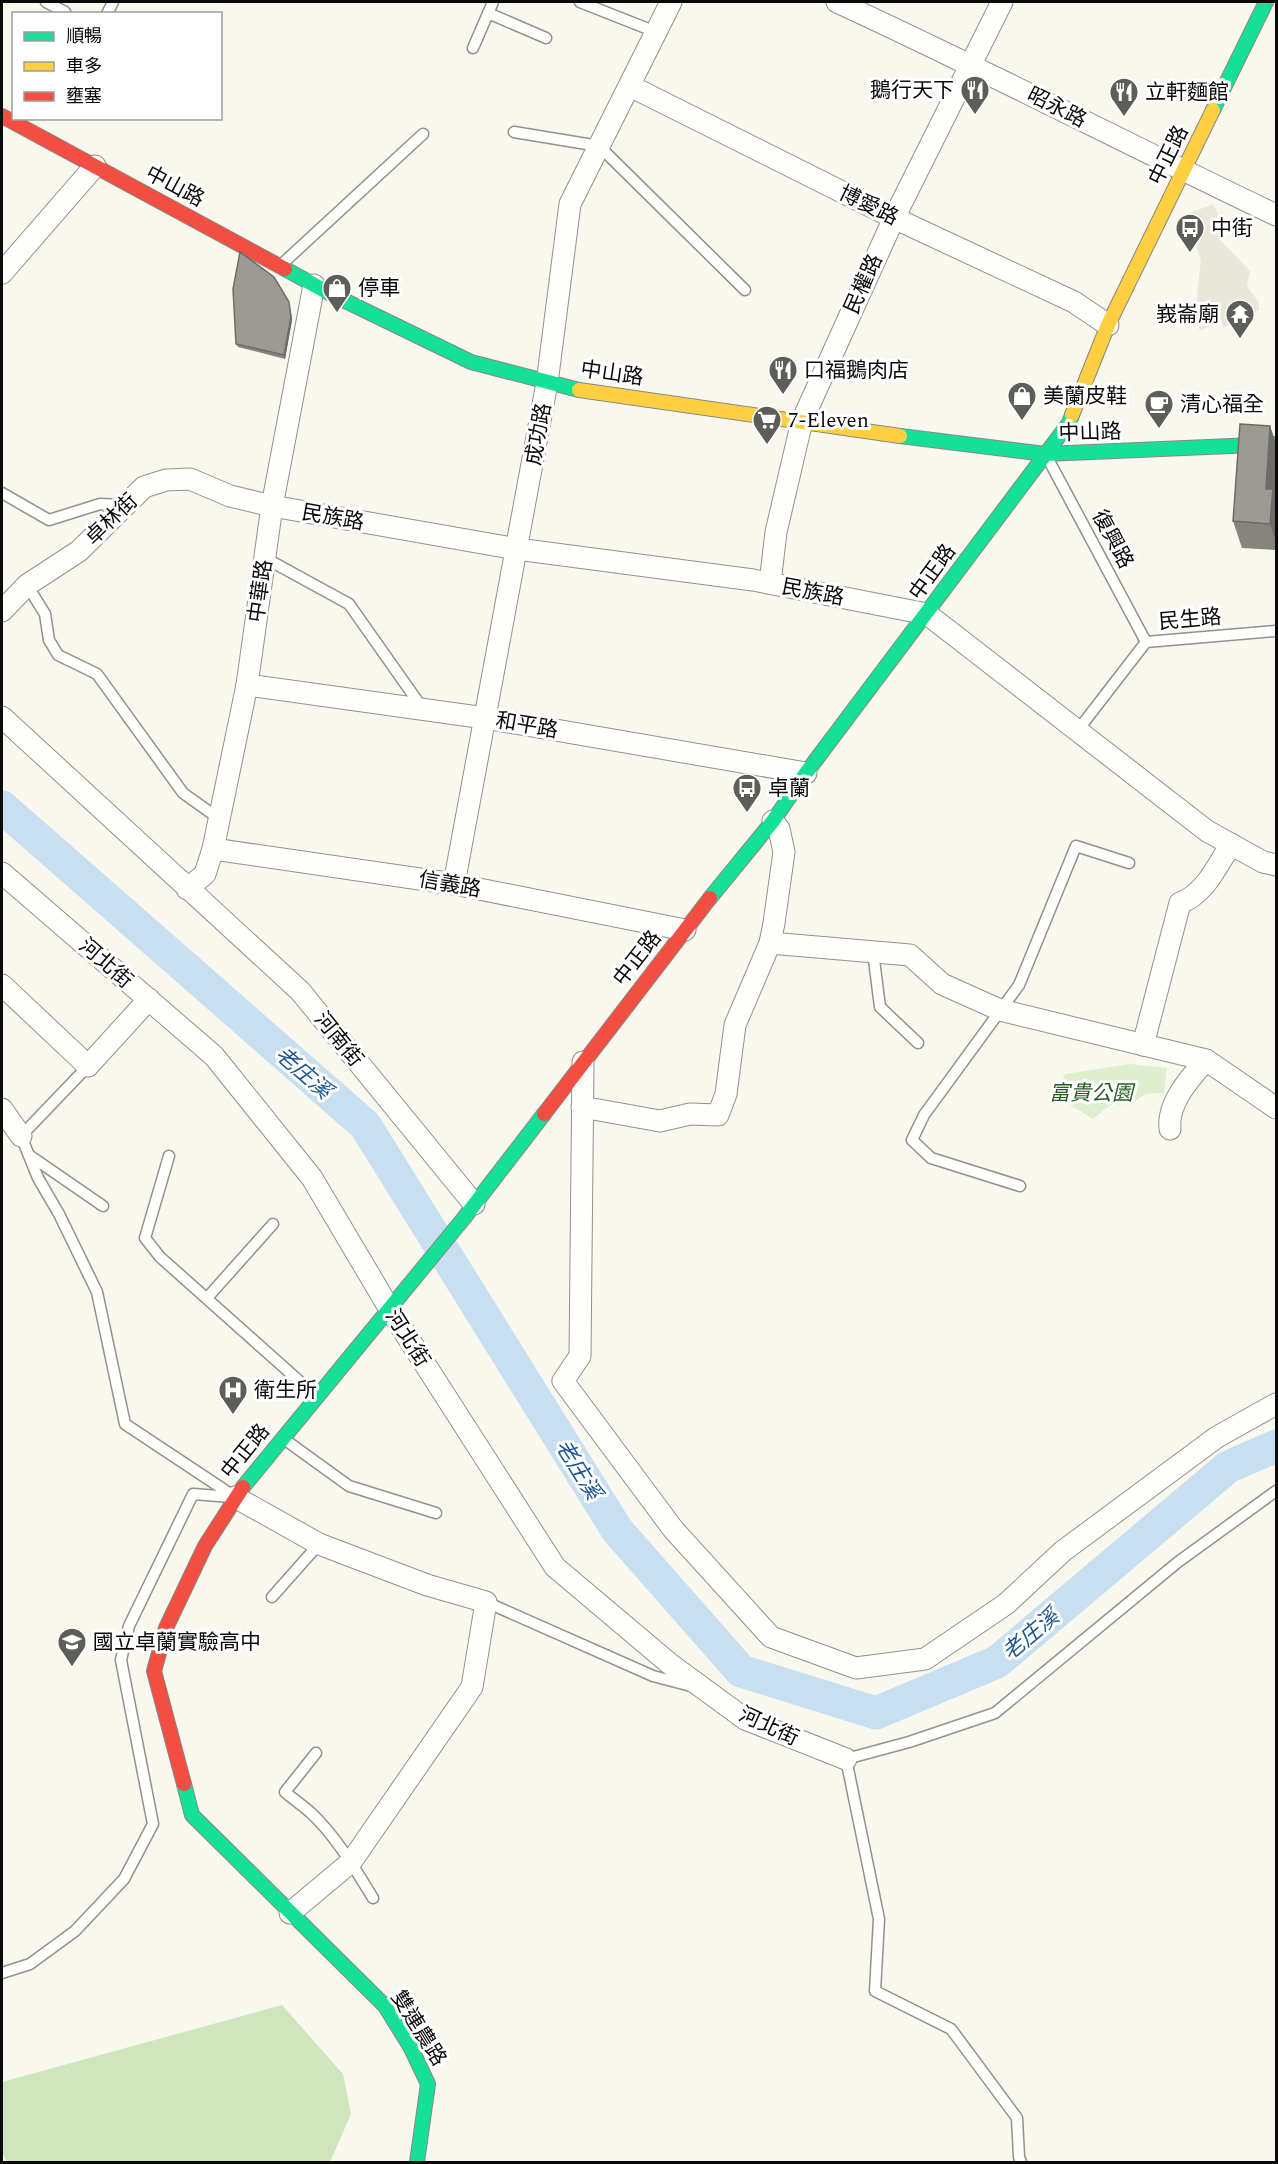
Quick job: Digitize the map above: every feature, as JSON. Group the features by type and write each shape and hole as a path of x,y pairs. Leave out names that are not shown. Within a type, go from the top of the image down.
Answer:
{"street":[{"name":"成功路","path":"454,884 548,383 570,204 671,2"},
{"name":"昭永路","path":"837,2 971,64 1183,171 1276,214"},
{"name":"民權路","path":"770,583 776,532 801,422 894,218 1002,2"},
{"name":"中正路","path":"291,1913 192,1815 154,1671 166,1628 203,1550 235,1497 469,1211 685,930 773,821 806,773 1069,423 1108,325 1266,2"},
{"name":"博愛路","path":"630,86 894,218 1074,302 1108,325"},
{"name":"中山路","path":"13,120 314,285 471,362 548,383 568,388 847,429 1045,454 1276,444"},
{"path":"2,273 95,166"},
{"name":"中華路","path":"187,889 205,874 213,849 247,685 272,506 314,285"},
{"name":"卓林街","path":"2,611 27,585 79,551 144,487 166,480 190,479 230,496 272,506"},
{"name":"民族路","path":"272,506 517,549 770,583 927,614 1207,831 1263,862 1276,865"},
{"name":"和平路","path":"247,685 485,718 806,773"},
{"name":"河南街","path":"2,717 300,991 469,1211"},
{"path":"582,1107 660,1121 690,1114 718,1115 726,1094 735,1025 770,944 781,886 784,852 779,829 773,821"},
{"path":"1143,1045 1180,903 1193,898 1210,878 1231,844"},
{"name":"信義路","path":"213,849 454,884 685,930"},
{"name":"河北街","path":"2,873 214,1056 312,1178 389,1308 555,1567 670,1664 745,1719 846,1759"},
{"path":"770,944 910,955 942,984 1000,1010 1206,1060 1276,1108"},
{"path":"2,985 88,1066 149,999"},
{"path":"1170,1129 1169,1119 1186,1082 1206,1060"},
{"path":"583,1062 580,1356 563,1381 673,1529 771,1637 855,1668 925,1659 1006,1604 1063,1551 1217,1437 1276,1404"},
{"path":"2,1110 25,1145"},
{"path":"235,1497 319,1544 427,1585 486,1602 472,1687 351,1862 291,1913"},
{"name":"雙連農路","path":"291,1913 385,2006 411,2048 428,2084 417,2163"}],"lane":[{"path":"46,2 64,12"},
{"path":"473,48 493,2"},
{"path":"580,2 656,32"},
{"path":"488,13 546,38"},
{"path":"514,132 598,146 745,290"},
{"path":"280,266 423,134"},
{"name":"復興路","path":"1045,454 1146,642"},
{"path":"2,493 49,520 100,504 125,505"},
{"path":"265,558 349,604 423,710"},
{"path":"27,585 45,614 49,640 58,655 97,674 183,793 218,818"},
{"name":"民生路","path":"1078,730 1146,642 1276,631"},
{"path":"1020,1186 931,1158 912,1140 924,1115 1019,985 1076,846 1129,863"},
{"path":"873,952 880,1007 918,1043"},
{"path":"25,1145 88,1066"},
{"path":"25,1145 103,1206"},
{"path":"25,1145 38,1178 97,1292 125,1424 235,1497"},
{"path":"169,1156 145,1238 160,1257 316,1397"},
{"path":"207,1298 273,1224"},
{"path":"283,1438 349,1485 436,1513"},
{"path":"1021,2163 1018,2157 1017,2118 951,2029 875,1991 879,1919 846,1759 909,1742 996,1713 1178,1562 1276,1491"},
{"path":"2,1973 30,1964 75,1931 124,1879 153,1824 121,1660 129,1626 193,1494 235,1497"},
{"path":"272,1597 319,1544"},
{"path":"486,1602 653,1676 706,1690"},
{"path":"316,1753 285,1792 310,1812 351,1862 373,1898"}],"green space":[{"name":"富貴公園","path":"1130,1064 1167,1068 1164,1093 1146,1094 1130,1104 1110,1105 1093,1119 1055,1095 1065,1074"},
{"path":"282,2005 343,2074 351,2114 330,2162 7,2162 2,2152 2,2082"}],"shaded area":[{"path":"1213,204 1222,222 1220,240 1250,271 1247,286 1259,303 1259,310 1223,328 1221,320 1200,331 1195,316 1201,260 1185,215"}],"building":[{"path":"240,252 274,277 289,302 291,317 284,355 236,344 233,289"},
{"path":"1240,424 1270,426 1266,489 1273,489 1270,524 1233,521"}],"waterway":[{"name":"老庄溪","path":"2,807 365,1125 617,1530 741,1671 876,1713 997,1662 1228,1467 1276,1446"}],"traffic: fast":[{"path":"1213,110 1266,2"},
{"path":"285,269 471,362 579,390"},
{"path":"710,898 773,821 806,773 1069,423 1072,415"},
{"path":"900,436 1045,454 1276,444"},
{"path":"243,1487 464,1218 544,1114"},
{"path":"184,1784 192,1815 385,2006 411,2048 428,2084 417,2162"}],"traffic: slow":[{"path":"1072,415 1108,325 1213,110"},
{"path":"579,390 900,436"}],"traffic: jam":[{"path":"2,116 285,269"},
{"path":"544,1114 710,898"},
{"path":"184,1784 154,1671 166,1628 205,1546 243,1487"}],"place":[{"name":"鵝行天下","path":"975,116"},
{"name":"立軒麵館","path":"1124,118"},
{"name":"中街","path":"1190,254"},
{"name":"停車","path":"337,314"},
{"name":"峩崙廟","path":"1240,340"},
{"name":"口福鵝肉店","path":"783,396"},
{"name":"美蘭皮鞋","path":"1022,422"},
{"name":"清心福全","path":"1159,430"},
{"name":"7-Eleven","path":"767,446"},
{"name":"卓蘭","path":"747,814"},
{"name":"衛生所","path":"233,1416"},
{"name":"國立卓蘭實驗高中","path":"72,1668"}]}
